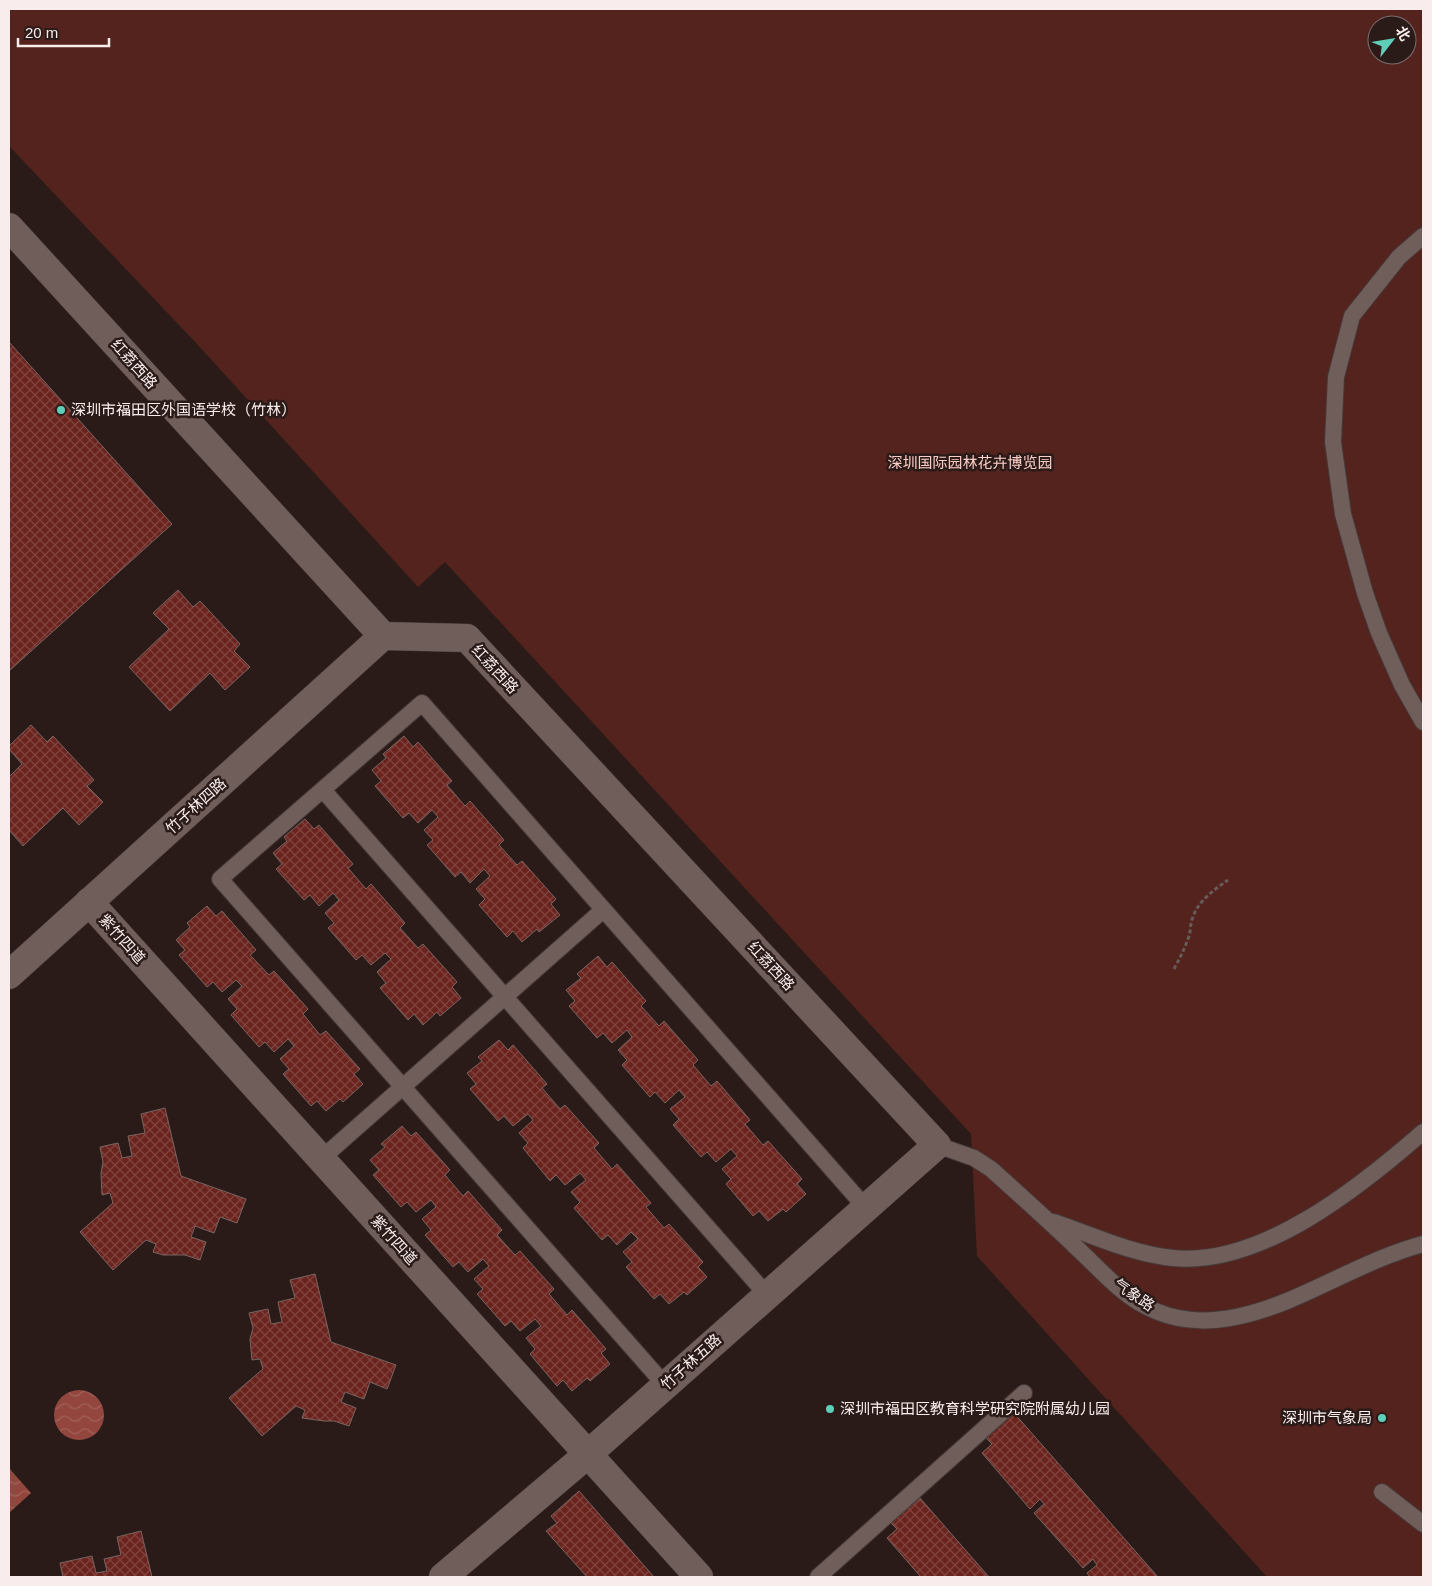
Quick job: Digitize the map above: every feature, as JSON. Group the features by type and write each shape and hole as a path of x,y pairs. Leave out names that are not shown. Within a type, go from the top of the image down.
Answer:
{"street":[{"name":"红荔西路","path":"9,227 383,636 467,638 937,1145"},
{"name":"竹子林四路","path":"9,975 383,636"},
{"name":"紫竹四道","path":"89,902 699,1577"},
{"name":"竹子林五路","path":"443,1577 588,1454 937,1145"}],"lane":[{"path":"1423,236 1399,257 1352,316 1336,377 1332,442 1343,514 1365,593 1394,668 1423,722"},
{"path":"666,1385 220,879 422,703 866,1208"},
{"path":"323,790 767,1295"},
{"path":"321,1159 603,910"},
{"path":"1048,1220 1132,1250 1171,1258 1198,1260 1230,1254 1264,1241 1316,1212 1379,1170 1423,1132"},
{"name":"气象路","path":"937,1145 974,1158 991,1169 1120,1289 1148,1308 1175,1318 1199,1322 1226,1319 1255,1312 1287,1301 1397,1251 1423,1244"},
{"path":"818,1577 1024,1393"},
{"path":"1382,1492 1423,1524"}],"path":[{"path":"1174,969 1181,956 1189,935 1193,916 1198,907 1216,888 1228,880"}],"green space":[{"name":"深圳国际园林花卉博览园","path":"9,9 1423,9 1423,1577 1267,1577 977,1256 971,1134 445,562 418,587 197,344 9,146"}],"water":[{"path":"79,1390 88,1392 99,1401 104,1415 102,1424 93,1435 79,1440 70,1438 59,1429 54,1415 56,1406 65,1395"},
{"path":"9,1468 31,1493 9,1513"}],"building":[{"name":"深圳市福田区外国语学校（竹林）","path":"9,342 172,524 9,671"},
{"path":"178,590 193,607 200,601 240,644 234,651 250,667 225,690 210,673 170,711 129,667 169,629 153,613"},
{"path":"31,725 47,742 53,736 94,780 87,786 103,802 79,825 63,808 23,846 9,830 9,777 22,764 9,749 9,746"},
{"path":"404,736 413,747 418,742 452,781 447,785 465,806 470,801 504,840 499,845 517,865 522,861 556,899 551,904 560,915 539,932 537,929 522,942 513,931 507,937 479,905 485,899 476,889 490,876 484,869 470,883 461,872 455,877 427,845 433,840 424,830 438,817 432,810 418,823 409,813 403,818 375,786 381,781 372,770 386,758 383,754"},
{"path":"305,819 314,829 319,825 353,864 348,868 366,889 371,884 405,923 400,928 418,948 423,944 457,982 452,987 461,998 440,1016 437,1012 423,1025 414,1014 408,1020 380,988 386,983 377,972 391,959 385,953 371,965 362,955 356,960 328,928 334,923 325,913 339,900 333,893 319,906 310,895 304,900 276,869 282,864 273,853 287,841 284,837"},
{"path":"207,906 216,916 222,911 256,950 250,955 269,975 274,971 308,1009 303,1014 320,1035 326,1031 360,1069 354,1074 363,1084 343,1102 340,1099 326,1111 317,1101 311,1106 283,1074 289,1069 280,1059 294,1046 288,1039 274,1052 265,1042 259,1047 231,1015 237,1009 228,999 242,986 236,980 222,992 213,982 207,987 179,955 185,950 176,940 190,927 187,923"},
{"path":"598,956 607,967 612,962 646,1001 641,1006 659,1026 664,1021 698,1060 693,1065 711,1086 717,1081 750,1120 745,1124 763,1145 768,1141 802,1179 797,1184 806,1194 786,1212 783,1209 768,1221 759,1211 753,1216 726,1184 731,1179 722,1169 737,1156 731,1149 716,1162 707,1152 701,1157 673,1125 679,1119 670,1109 685,1097 679,1090 665,1103 655,1092 650,1097 622,1065 627,1060 618,1050 632,1037 627,1030 612,1043 603,1033 597,1038 569,1006 575,1001 566,990 581,978 577,974"},
{"path":"499,1040 508,1050 513,1045 547,1084 542,1088 560,1109 565,1105 599,1143 594,1148 612,1169 617,1164 651,1203 646,1207 664,1228 669,1224 703,1262 698,1267 707,1277 687,1295 684,1292 669,1304 660,1294 654,1299 626,1267 632,1262 623,1252 638,1239 631,1232 617,1245 608,1235 602,1240 574,1208 580,1202 571,1192 586,1180 580,1173 565,1185 556,1175 550,1181 523,1148 528,1143 519,1133 533,1120 528,1114 513,1126 504,1116 498,1121 470,1089 476,1084 467,1073 482,1061 478,1057"},
{"path":"165,1108 181,1176 246,1199 237,1223 220,1217 214,1233 195,1226 191,1237 206,1242 200,1260 185,1255 163,1255 153,1252 156,1244 146,1240 113,1270 80,1232 113,1203 110,1193 102,1195 101,1173 103,1162 100,1147 118,1143 122,1158 132,1156 128,1136 145,1133 141,1114"},
{"path":"402,1126 411,1136 416,1132 450,1170 445,1175 463,1196 468,1191 502,1230 497,1235 515,1255 520,1251 554,1289 549,1294 567,1315 572,1310 606,1349 601,1353 610,1364 590,1381 587,1378 572,1391 563,1380 557,1386 530,1354 535,1349 526,1338 541,1326 535,1319 520,1331 511,1321 505,1326 477,1294 483,1289 474,1279 489,1266 483,1259 468,1272 459,1262 453,1267 425,1235 431,1230 422,1219 436,1207 431,1200 416,1212 407,1202 401,1207 373,1175 379,1170 370,1160 385,1147 381,1144"},
{"path":"315,1274 331,1342 396,1365 387,1389 370,1382 364,1399 345,1392 341,1402 356,1408 349,1426 334,1421 302,1418 305,1410 296,1406 262,1436 229,1398 263,1369 260,1359 252,1360 250,1339 253,1328 249,1313 268,1309 271,1324 282,1322 278,1302 295,1298 290,1280"},
{"path":"1014,1413 1158,1577 1090,1577 1087,1573 1097,1565 1093,1559 1083,1568 1034,1513 1044,1504 1040,1499 1030,1509 982,1453 992,1444 986,1438"},
{"path":"579,1491 654,1577 587,1577 546,1531 557,1523 551,1516"},
{"path":"920,1498 989,1577 921,1577 887,1538 897,1529 891,1523"},
{"path":"141,1531 152,1577 63,1577 60,1563 92,1556 96,1573 107,1571 104,1559 121,1555 117,1537"}],"place":[{"name":"深圳市福田区外国语学校（竹林）","path":"61,410"},
{"name":"深圳市福田区教育科学研究院附属幼儿园","path":"830,1409"},
{"name":"深圳市气象局","path":"1382,1418"}]}
